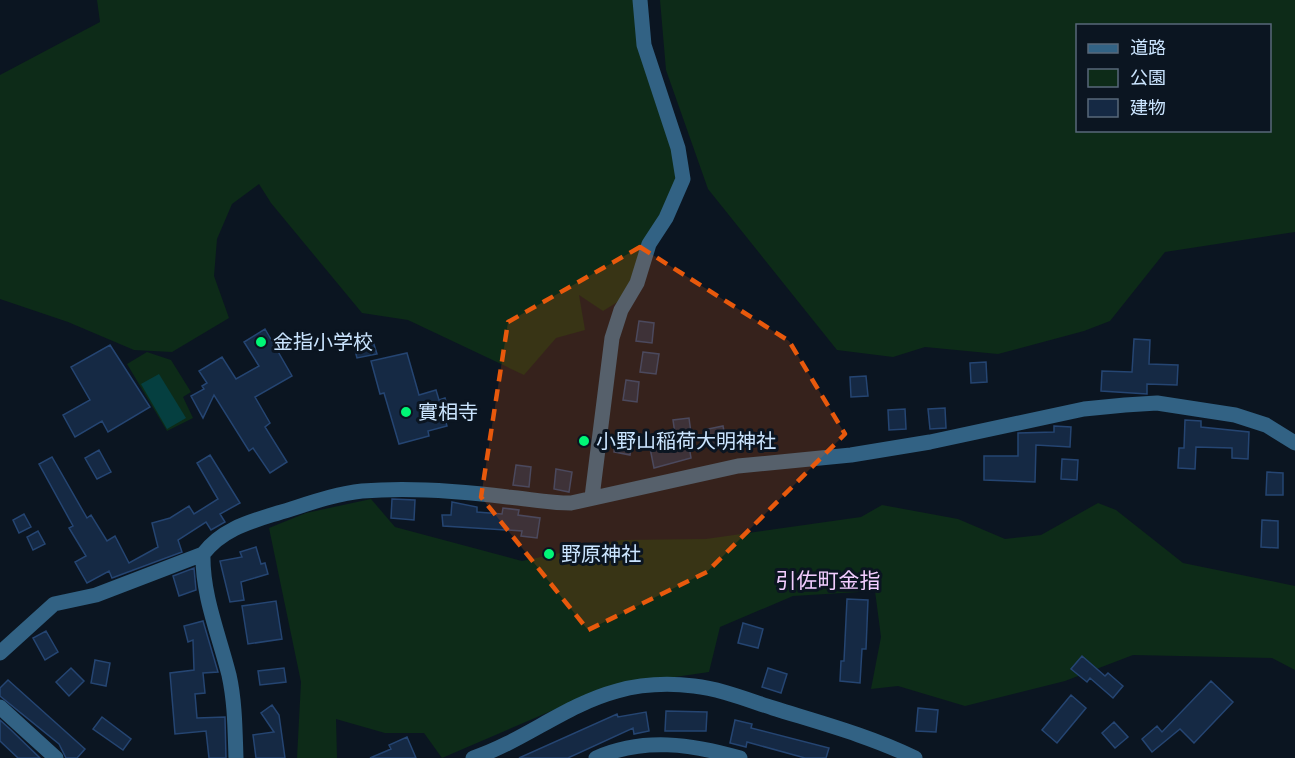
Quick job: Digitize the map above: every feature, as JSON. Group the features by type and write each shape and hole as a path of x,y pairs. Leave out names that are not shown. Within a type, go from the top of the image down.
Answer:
{"street":[{"path":"592,497 612,338 621,310 637,283 650,244 666,218 683,179 678,148 644,45 640,0"},
{"path":"0,653 54,604 96,595 203,554 222,535 238,526 313,502 360,491 450,493 507,497 546,503 571,503 738,466 907,446 1084,409 1157,403 1235,415 1266,425 1295,444"},
{"path":"203,554 202,568 231,687 236,758"},
{"path":"473,758 507,744 581,703 618,690 657,684 696,686 729,694 876,740 915,758"},
{"path":"0,707 57,758"},
{"path":"596,758 653,745 681,744 710,754 740,758"}],"highlighted area":[{"path":"640,247 789,341 845,434 707,572 588,630 481,497 508,322"}],"green space":[{"path":"97,0 642,0 641,20 683,179 624,298 603,311 579,295 585,330 556,338 524,375 408,320 362,313 271,203 259,184 232,204 217,239 214,276 229,318 172,352 134,350 68,322 0,299 0,75 100,22"},
{"path":"660,0 1295,0 1295,232 1165,252 1110,321 1084,331 998,354 925,347 893,357 837,350 708,189 666,70"},
{"path":"147,352 171,360 191,392 183,397 193,418 167,431 127,364"},
{"path":"371,499 395,527 522,561 621,540 706,539 861,517 882,505 958,519 1005,539 1041,535 1098,503 1116,510 1183,563 1295,586 1295,670 1272,658 1133,655 1065,681 965,706 898,686 871,689 881,637 875,591 793,596 720,627 709,672 607,687 442,758 424,733 385,733 336,719 337,758 297,758 301,682 269,528 306,513"}],"shaded area":[{"path":"159,374 186,418 167,429 141,384"}],"building":[{"path":"639,321 654,323 652,343 636,341"},
{"path":"265,329 292,376 255,397 270,423 265,427 287,462 270,473 253,448 249,451 214,395 203,418 191,396 204,389 202,386 207,383 199,371 222,357 236,379 259,366 244,342"},
{"path":"371,335 377,354 357,358 352,339"},
{"path":"1134,339 1150,340 1149,364 1178,365 1177,385 1147,384 1147,394 1101,391 1102,371 1132,372"},
{"path":"110,345 150,407 108,432 102,421 75,437 63,415 90,400 71,367"},
{"path":"643,352 659,354 656,374 640,372"},
{"path":"407,353 419,395 436,390 439,400 445,398 450,415 444,416 447,426 428,431 429,436 399,444 384,393 380,394 371,361"},
{"path":"986,362 987,382 971,383 970,363"},
{"path":"866,376 868,396 851,397 850,377"},
{"path":"626,380 639,382 637,402 623,400"},
{"path":"945,408 946,428 930,429 928,409"},
{"path":"905,409 906,429 889,430 888,410"},
{"path":"689,418 691,433 687,434 691,458 654,468 650,448 672,444 676,441 673,420"},
{"path":"1185,420 1201,421 1201,427 1249,432 1248,459 1232,458 1232,448 1196,447 1195,469 1178,468 1179,448 1184,448"},
{"path":"723,426 727,446 711,449 708,429"},
{"path":"1054,426 1071,427 1070,447 1036,445 1035,482 984,480 984,456 1018,456 1018,433 1054,432"},
{"path":"617,432 633,434 630,455 614,452"},
{"path":"99,450 111,472 97,479 85,458"},
{"path":"210,455 240,503 220,514 225,522 211,530 206,522 178,540 182,552 112,578 109,571 87,583 75,562 86,556 69,528 73,526 39,464 52,457 87,518 91,515 107,541 115,536 129,563 158,547 152,523 170,518 189,506 194,514 218,499 197,463"},
{"path":"1062,459 1078,460 1077,480 1061,479"},
{"path":"516,465 531,467 529,487 513,485"},
{"path":"556,469 572,472 569,492 554,489"},
{"path":"1267,472 1283,473 1283,495 1266,495"},
{"path":"392,499 415,500 414,520 391,518"},
{"path":"452,502 477,507 477,512 502,514 503,508 519,510 518,515 540,518 537,538 521,536 522,531 443,526 442,515 451,515"},
{"path":"24,514 31,527 19,533 13,520"},
{"path":"1262,520 1278,521 1278,548 1261,547"},
{"path":"38,531 45,544 33,550 27,537"},
{"path":"256,547 261,564 265,563 268,574 241,582 244,600 230,602 220,561 242,557 240,552"},
{"path":"194,568 196,590 179,596 173,576"},
{"path":"847,599 868,600 866,649 862,649 860,683 840,681 841,661 844,661"},
{"path":"276,601 282,639 248,644 242,606"},
{"path":"203,621 218,672 203,673 205,693 195,694 197,718 225,717 226,758 209,758 206,731 175,734 170,673 194,670 193,640 188,642 184,626"},
{"path":"743,623 763,629 758,648 738,643"},
{"path":"46,631 58,652 45,660 33,638"},
{"path":"1082,656 1105,676 1108,673 1123,686 1113,698 1090,678 1087,682 1071,669"},
{"path":"95,660 110,663 106,686 91,683"},
{"path":"71,668 84,681 69,696 56,682"},
{"path":"284,668 286,682 260,685 258,671"},
{"path":"768,668 787,674 781,693 762,687"},
{"path":"8,680 85,749 77,758 66,758 59,744 0,696 0,688"},
{"path":"1211,681 1233,702 1194,743 1180,729 1152,752 1142,739 1157,726 1162,732"},
{"path":"1071,695 1086,708 1057,743 1042,730"},
{"path":"272,705 279,715 285,758 256,758 253,735 274,732 261,713"},
{"path":"918,708 938,710 936,732 916,731"},
{"path":"666,711 707,712 706,731 665,731"},
{"path":"646,712 649,731 634,734 633,728 568,758 519,758 617,714 618,717"},
{"path":"102,717 131,739 123,750 93,729"},
{"path":"0,720 40,758 18,758 0,741"},
{"path":"735,720 752,724 751,728 829,748 826,758 805,758 747,742 746,747 730,743"},
{"path":"1114,722 1128,737 1115,748 1102,733"},
{"path":"407,737 416,758 370,758 391,749 389,745"}],"place":[{"name":"金指小学校","path":"261,342"},
{"name":"實相寺","path":"406,412"},
{"name":"小野山稲荷大明神社","path":"584,441"},
{"name":"野原神社","path":"549,554"}],"district":[{"name":"引佐町金指","path":"828,581"}]}
